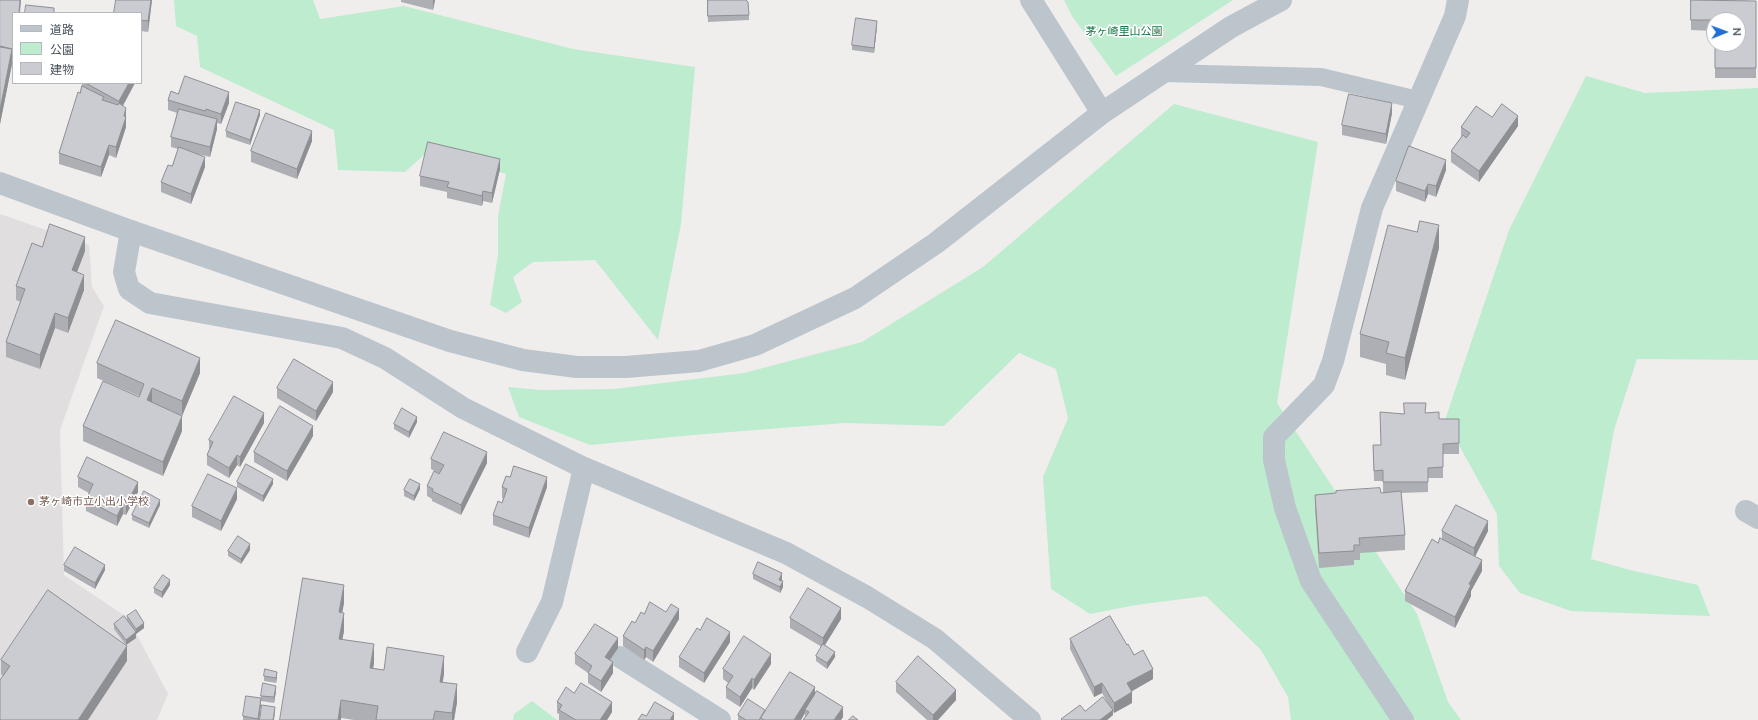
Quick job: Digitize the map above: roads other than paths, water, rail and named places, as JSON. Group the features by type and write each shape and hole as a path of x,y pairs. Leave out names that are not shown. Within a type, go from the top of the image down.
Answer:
{"street":[{"path":"1031,0 1102,113"},
{"path":"0,183 131,231 450,341 523,360 577,367 626,367 699,362 755,345 855,298 936,243 1102,113 1231,27 1281,0"},
{"path":"1403,720 1311,581 1285,508 1274,460 1274,437 1324,385 1333,361 1372,208 1455,16 1458,0"},
{"path":"131,231 124,272 129,289 150,302 342,338 385,358 463,408 584,468 786,553 867,597 935,639 1030,720"},
{"path":"527,652 552,602 584,468"},
{"path":"620,657 720,720"}],"lane":[{"path":"1164,73 1321,77 1418,100"}],"place":[{"name":"茅ヶ崎市立小出小学校","path":"31,502"}],"park label":[{"name":"茅ヶ崎里山公園","path":"1124,32"}]}
